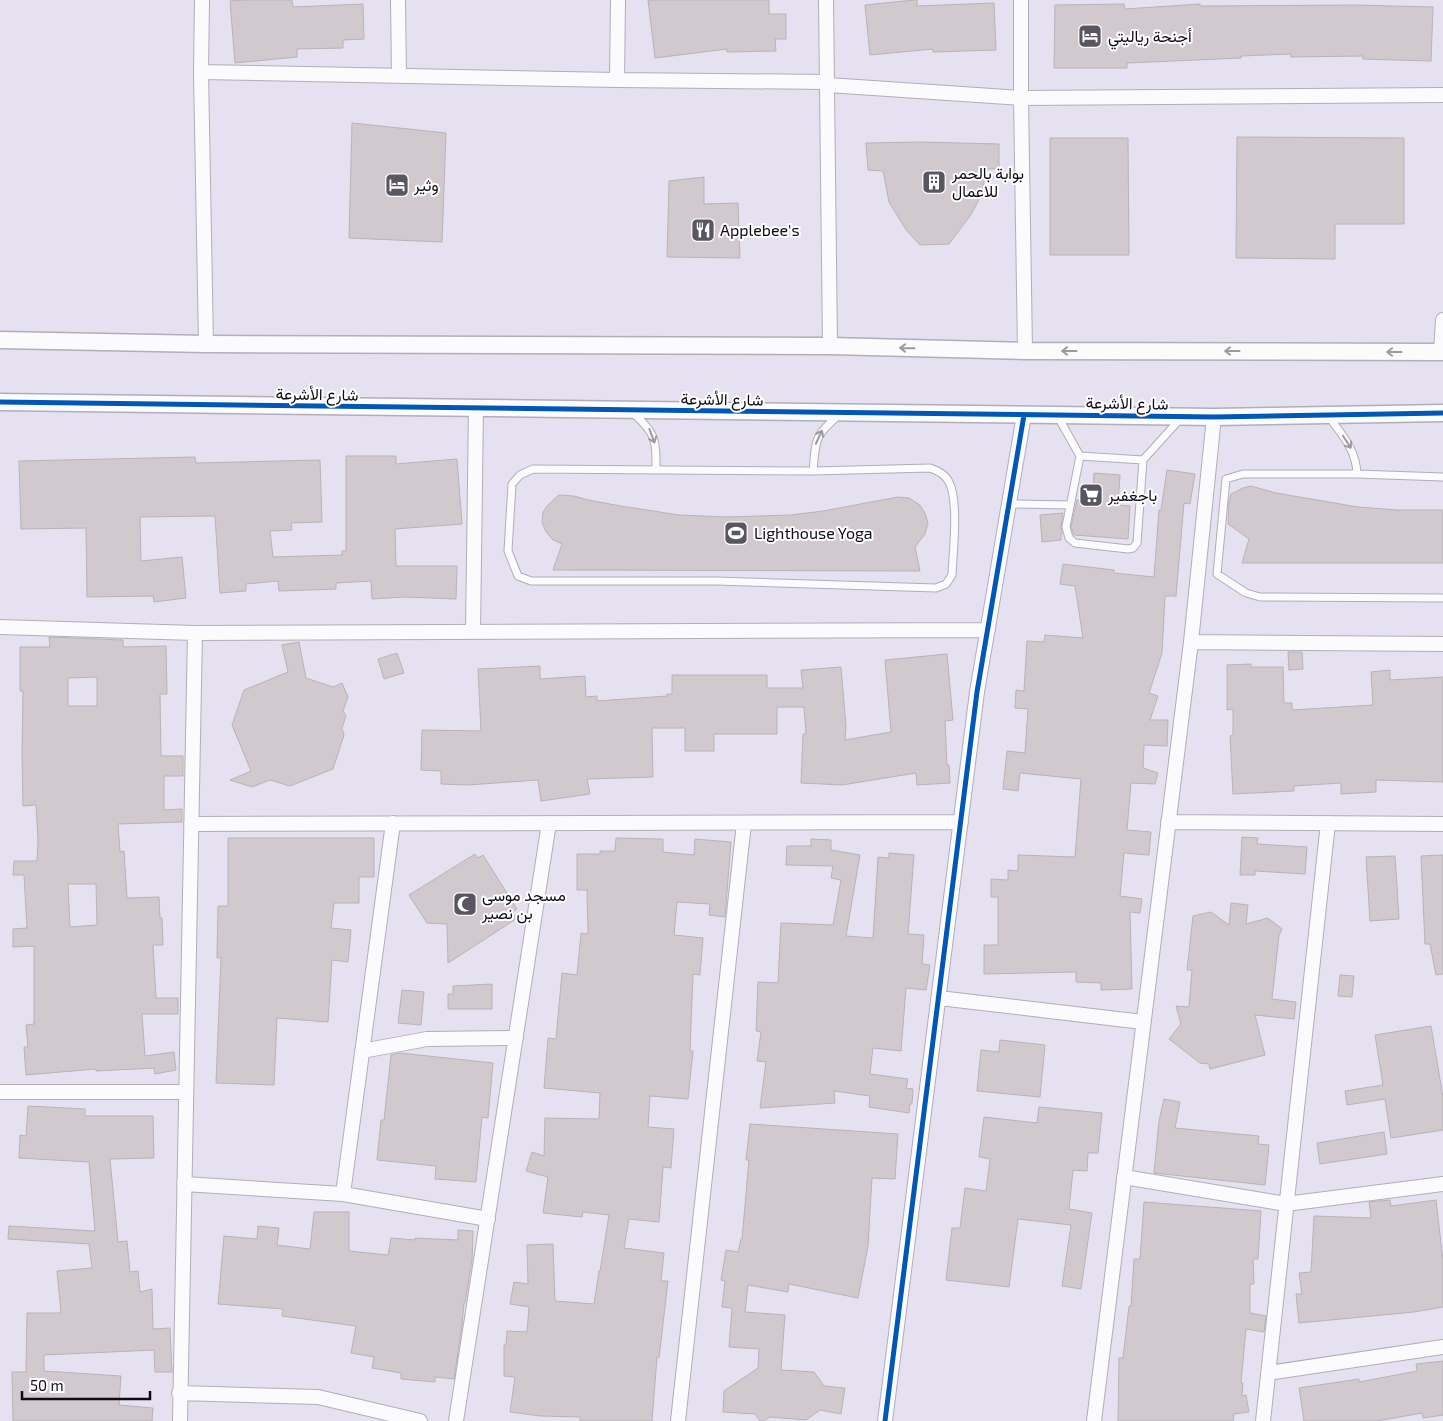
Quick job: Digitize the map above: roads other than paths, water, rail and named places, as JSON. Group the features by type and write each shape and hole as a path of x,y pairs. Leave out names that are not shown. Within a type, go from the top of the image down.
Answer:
{"street":[{"path":"202,0 201,72 206,344"},
{"path":"398,0 399,76"},
{"path":"618,0 618,80"},
{"path":"826,0 830,346"},
{"path":"1021,0 1025,351"},
{"path":"201,72 828,83 1021,98 1443,96"},
{"path":"0,340 206,344 830,346 1025,351 1442,352 1443,320"},
{"name":"شارع الأشرعة","path":"0,402 1214,417 1443,413"},
{"path":"473,632 476,408"},
{"path":"885,1421 978,692 1024,415"},
{"path":"1094,1421 1190,642 1214,417"},
{"path":"0,627 195,633 988,630"},
{"path":"180,1421 179,1393 195,633"},
{"path":"1190,642 1443,644"},
{"path":"191,824 961,822"},
{"path":"1168,822 1443,824"},
{"path":"343,1194 393,823"},
{"path":"456,1421 549,823"},
{"path":"678,1421 744,823"},
{"path":"1263,1421 1328,823"},
{"path":"938,998 1143,1022"},
{"path":"362,1052 427,1039 516,1038"},
{"path":"0,1092 186,1092"},
{"path":"1124,1177 1286,1204 1443,1184"},
{"path":"184,1184 343,1194 488,1219"},
{"path":"1268,1373 1443,1347"},
{"path":"179,1393 318,1397 420,1421"}],"lane":[{"path":"630,410 648,426 652,434 656,447 656,470"},
{"path":"813,470 819,434 843,412"},
{"path":"1057,415 1080,456 1066,527 1069,538 1075,543 1128,549 1133,548 1137,543 1144,460 1182,416"},
{"path":"1327,415 1348,441 1357,463 1357,474"},
{"path":"1080,456 1144,460"},
{"path":"930,468 941,473 948,481 954,496 952,575 946,584 936,588 716,581 531,581 518,576 508,551 512,484 520,475 533,470 813,470 930,468"},
{"path":"1443,477 1357,474 1243,474 1226,479 1216,574 1246,593 1260,597 1443,598"},
{"path":"1009,504 1070,505"}],"place":[{"name":"أجنحة رياليتي","path":"1090,36"},
{"name":"بوابة بالحمر للاعمال","path":"934,182"},
{"name":"وثير","path":"397,185"},
{"name":"Applebee's","path":"703,230"},
{"name":"باجغفير","path":"1091,495"},
{"name":"Lighthouse Yoga","path":"736,533"},
{"name":"مسجد موسى بن نصير","path":"465,904"}]}
